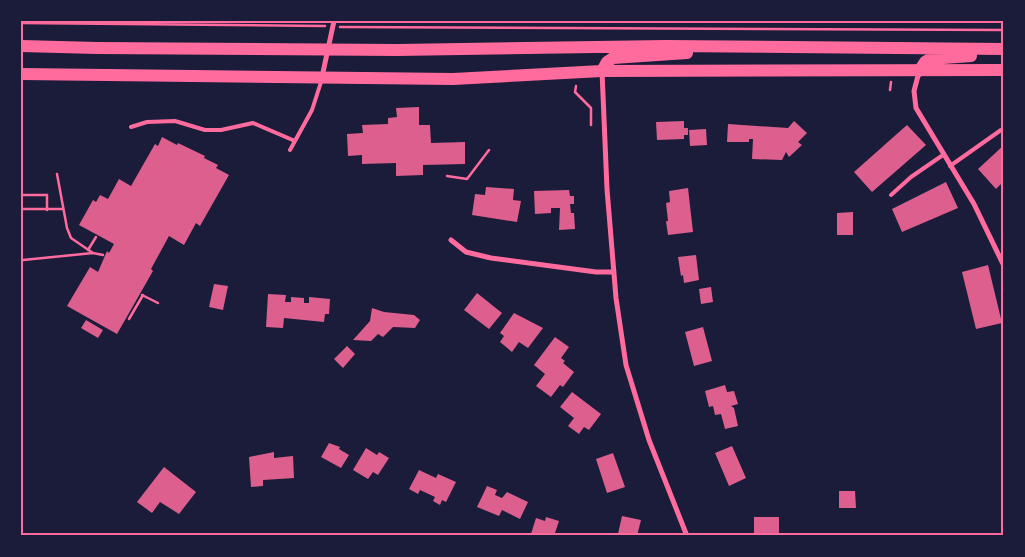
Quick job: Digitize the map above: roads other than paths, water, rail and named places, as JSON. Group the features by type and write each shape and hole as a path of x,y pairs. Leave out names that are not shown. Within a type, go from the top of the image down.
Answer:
{"main road":[{"path":"21,46 120,49 330,48 449,50 721,46 1004,49"},
{"path":"602,72 607,62 612,58 693,53 721,46"},
{"path":"919,71 924,62 930,59 1004,53"},
{"path":"21,74 322,78 503,78 602,72 1004,70"}],"street":[{"path":"322,78 334,24"},
{"path":"919,71 914,91 916,108 974,204 1001,253 1004,266"},
{"path":"602,72 607,189 614,272 626,365 649,440 687,536"},
{"path":"451,240 466,252 491,258 596,272 614,272"}],"lane":[{"path":"290,150 312,110 322,78"},
{"path":"131,127 147,122 175,121 205,130 222,130 253,123 295,141"},
{"path":"950,166 1001,130"},
{"path":"891,195 911,177 943,155"}]}
